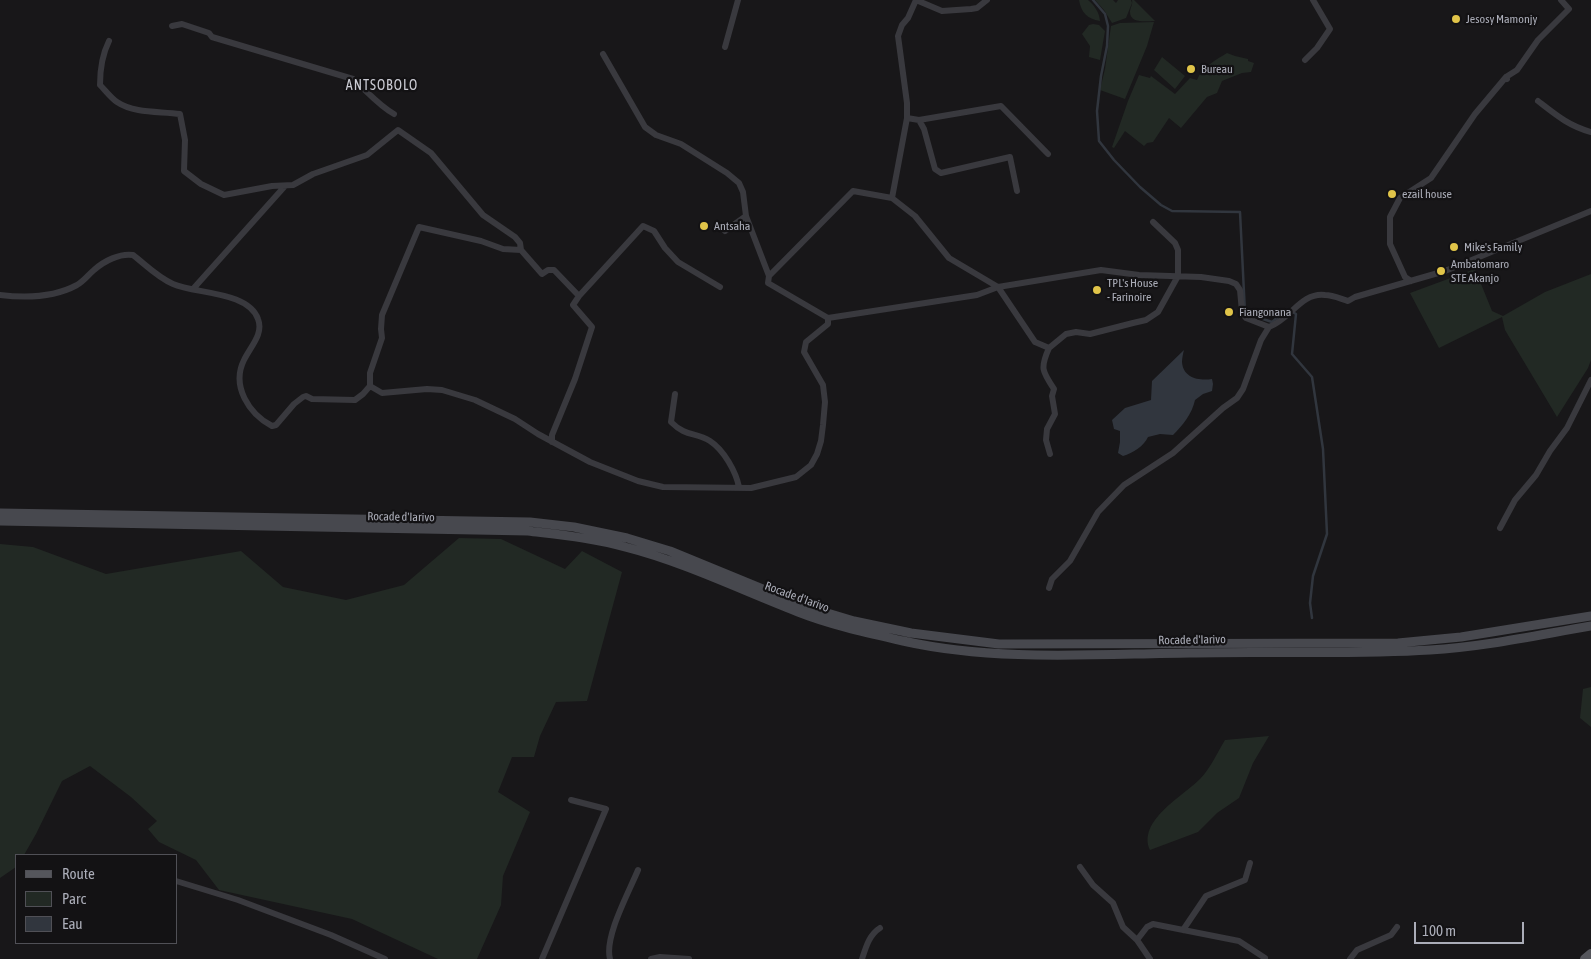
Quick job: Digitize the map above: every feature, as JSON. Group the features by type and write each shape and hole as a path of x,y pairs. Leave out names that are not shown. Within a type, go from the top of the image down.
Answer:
{"main road":[{"name":"Rocade d'Iarivo","path":"0,513 530,522 627,538 670,551 804,606 854,621 911,633 999,644 1398,643 1461,637 1591,616"},
{"name":"Rocade d'Iarivo","path":"0,521 528,531 574,536 624,547 668,560 802,614 850,628 906,642 1002,655 1258,651 1372,653 1463,647 1591,626"},
{"path":"1585,959 1591,954"}],"street":[{"path":"725,48 738,0"},
{"path":"892,198 907,103 898,36 916,0 942,11 977,8 987,0"},
{"path":"1305,60 1317,48 1330,29 1313,0"},
{"path":"1411,281 1405,276 1390,244 1390,217 1400,198 1430,178 1474,114 1507,78 1517,70 1538,40 1569,9 1561,0"},
{"path":"172,26 182,24 209,33 212,37 353,79 365,88 384,108 394,114"},
{"path":"109,41 103,52 100,85 117,102 140,111 180,114 185,140 184,170 201,184 224,195 272,186 293,186 313,174 367,155 398,130 431,153 483,215 515,236 520,243 521,250 542,274 548,270 554,270 579,296"},
{"path":"603,54 645,127 656,135 681,144 727,173 739,183 743,192 746,216 769,276 768,283 828,318 977,295 998,287 1101,270 1138,276 1178,276 1229,281 1236,284 1240,290 1242,312 1246,318 1270,327"},
{"path":"1538,101 1576,128 1591,132"},
{"path":"906,118 919,120 1000,106 1048,154"},
{"path":"919,120 924,129 934,170 941,173 1010,157 1017,191"},
{"path":"193,289 285,186"},
{"path":"769,276 853,191 892,198 915,216 949,258 998,287 1035,342 1049,348"},
{"path":"1049,588 1052,579 1070,561 1098,512 1124,485 1173,453 1223,408 1237,398 1243,389 1261,340 1270,327 1280,323 1304,300 1324,294 1348,301 1445,271 1591,211"},
{"path":"725,231 746,216"},
{"path":"1050,454 1046,440 1047,429 1055,414 1052,396 1054,389 1046,377 1042,364 1049,348 1066,334 1076,332 1090,334 1146,320 1158,312 1178,276 1178,250 1176,243 1153,222"},
{"path":"552,442 552,435 575,379 592,327 573,306 579,296 642,226 654,231 665,248 678,262 720,287"},
{"path":"0,295 27,297 56,293 75,286 102,264 126,254 133,255 151,272 173,284 237,299 252,310 259,320 258,335 240,368 240,380 244,399 258,416 270,425 276,425 294,404 303,397 306,396 312,400 354,400 370,386 371,368 382,338 380,329 382,315 419,227 482,241 503,249 521,250"},
{"path":"370,386 382,393 427,389 442,390 475,400 515,418 552,442 569,449 590,462 638,481 676,488 751,488 796,477 812,464 821,441 825,402 823,385 804,352 806,342 828,324 828,318"},
{"path":"1500,528 1516,500 1536,475 1550,450 1567,428 1591,380"},
{"path":"675,394 671,422 684,433 709,440 733,467 739,487"},
{"path":"542,959 606,809 571,800"},
{"path":"1183,930 1206,896 1245,880 1250,863"},
{"path":"1080,867 1093,885 1113,903 1123,927 1137,940 1150,959"},
{"path":"610,959 608,950 610,937 638,870"},
{"path":"178,882 238,900 331,935 384,959"},
{"path":"1137,940 1147,927 1153,924 1239,941 1265,958"},
{"path":"1350,959 1357,950 1391,935 1397,927"},
{"path":"862,959 869,940 874,932 880,928"},
{"path":"651,959 660,957 689,959"}],"green space":[{"path":"1079,0 1088,0 1095,7 1100,21 1092,19 1085,14"},
{"path":"1095,0 1113,0 1116,3 1118,0 1131,0 1132,3 1126,18 1112,23"},
{"path":"1132,0 1155,21 1140,21 1133,18 1130,12"},
{"path":"1154,22 1147,46 1125,99 1100,90 1111,26 1120,23"},
{"path":"1089,25 1099,25 1105,31 1100,60 1089,57 1090,46 1082,34"},
{"path":"1227,53 1248,59 1248,61 1254,63 1251,72 1242,73 1222,81 1217,93 1207,97 1181,128 1169,118 1153,142 1147,143 1144,146 1125,131 1114,148 1112,147 1139,75 1150,78 1151,76 1175,94 1190,78 1197,80 1206,68"},
{"path":"1162,57 1185,76 1175,89 1154,70"},
{"path":"1475,269 1492,311 1503,316 1545,292 1591,274 1591,360 1588,368 1557,417 1505,330 1502,317 1439,348 1410,293"},
{"path":"459,538 501,539 565,569 582,551 622,572 587,701 556,702 540,736 534,757 512,757 498,792 530,812 503,876 501,905 477,959 438,959 352,919 219,890 196,860 159,842 148,829 157,821 131,797 90,766 62,781 25,854 15,854 15,868 0,878 0,544 33,547 106,574 241,551 283,587 346,600 404,585"},
{"path":"1591,687 1591,727 1580,718 1583,689"},
{"path":"1269,736 1253,763 1239,798 1217,813 1198,832 1150,850 1148,839 1150,829 1156,819 1173,801 1204,775 1225,740"}],"water":[{"path":"1184,350 1182,362 1185,372 1197,379 1212,379 1212,391 1203,394 1195,400 1187,419 1173,435 1160,434 1148,437 1138,449 1131,453 1123,456 1118,453 1120,431 1114,429 1112,420 1125,408 1151,400 1152,381"}],"waterway":[{"path":"1093,0 1105,14 1108,26 1107,46 1097,111 1099,141 1140,187 1161,205 1172,211 1240,212 1245,313 1272,322 1288,309 1296,314 1292,354 1312,377 1323,449 1327,534 1313,576 1310,603 1312,618"}],"place":[{"name":"Jesosy Mamonjy","path":"1456,19"},
{"name":"Bureau","path":"1191,69"},
{"name":"ezail house","path":"1392,194"},
{"name":"Antsaha","path":"704,226"},
{"name":"Mike's Family","path":"1454,247"},
{"name":"Ambatomaro STE Akanjo","path":"1441,271"},
{"name":"TPL's House - Farinoire","path":"1097,290"},
{"name":"Fiangonana","path":"1229,312"}],"district":[{"name":"ANTSOBOLO","path":"382,86"}]}
